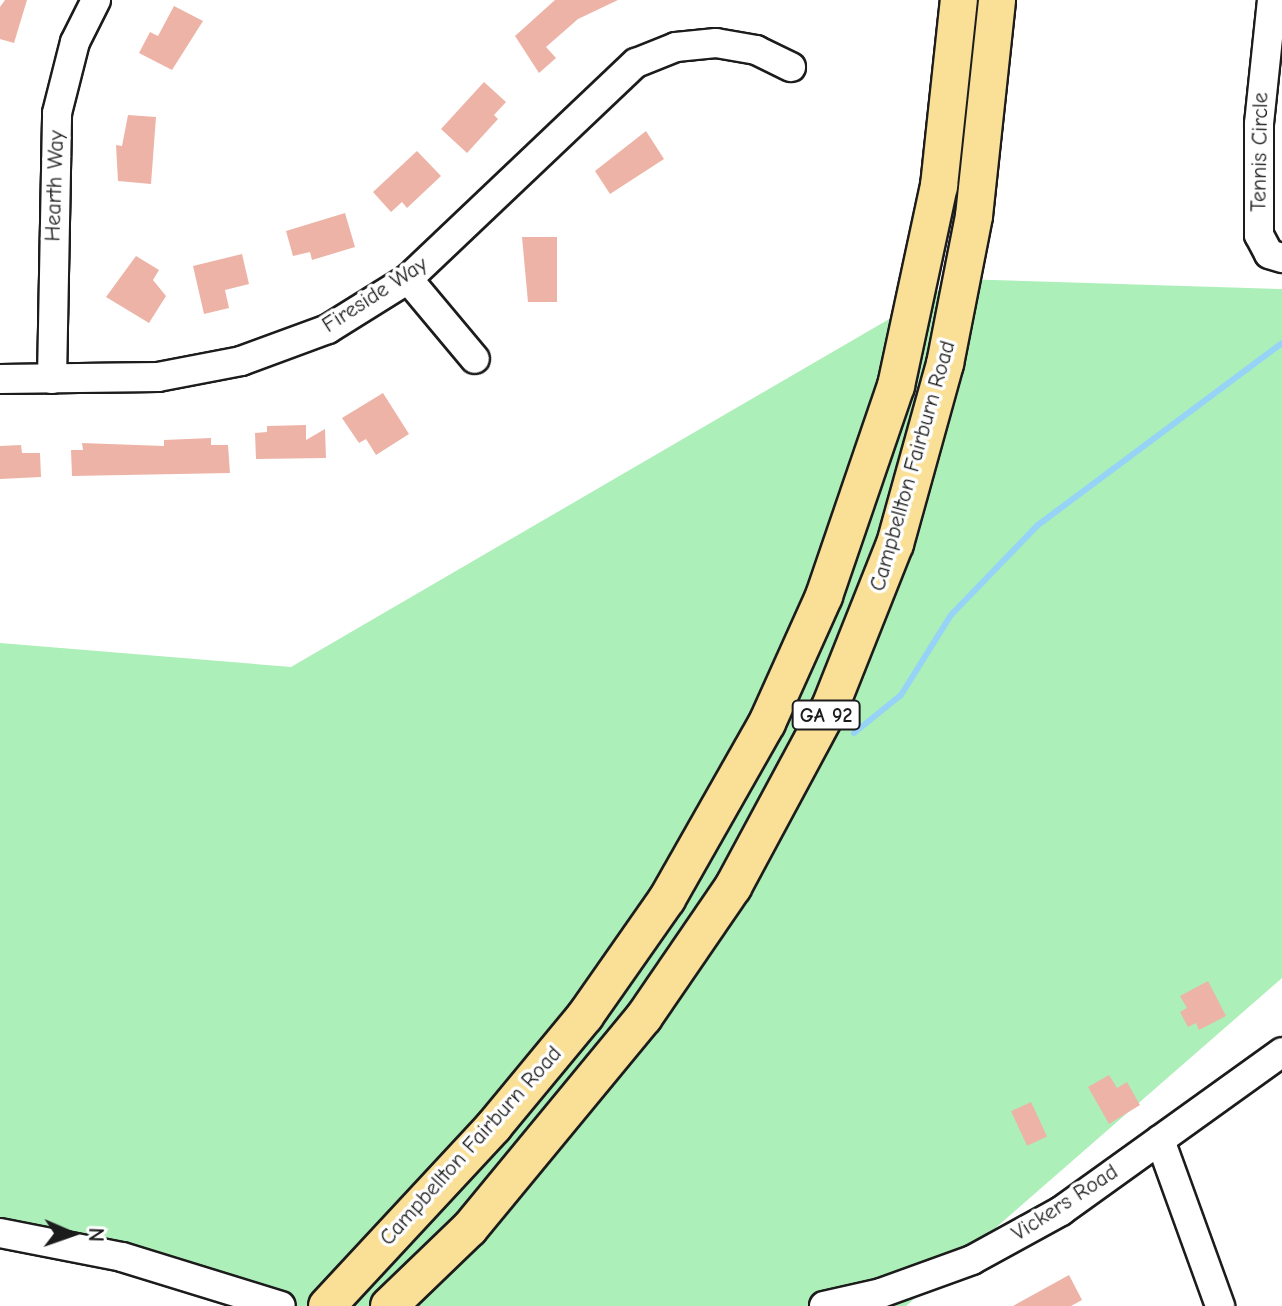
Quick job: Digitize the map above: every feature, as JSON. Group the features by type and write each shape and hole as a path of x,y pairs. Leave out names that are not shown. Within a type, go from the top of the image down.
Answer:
{"main road":[{"name":"Campbellton Fairburn Road","path":"327,1306 494,1126 585,1016 667,899 767,723 835,568 896,386 939,186 959,0"},
{"name":"Campbellton Fairburn Road","path":"389,1306 470,1228 644,1017 733,887 830,707 895,544 945,364 981,171 997,0"}],"street":[{"name":"Hearth Way","path":"52,379 57,113 75,42 96,0"},
{"name":"Tennis Circle","path":"1272,0 1259,124 1259,235 1275,256"},
{"name":"Fireside Way","path":"0,379 158,377 241,361 328,329 408,279 609,83 636,63 676,47 716,43 756,50 791,67"},
{"path":"408,279 475,359"},
{"name":"Vickers Road","path":"824,1306 881,1293 972,1260 1061,1211 1282,1052"},
{"path":"1160,1140 1220,1306"},
{"path":"0,1233 122,1257 281,1306"}],"green space":[{"path":"958,279 1282,289 1282,978 906,1306 246,1306 54,1247 0,1238 0,643 291,667"}],"building":[{"path":"5,0 27,0 14,43 0,39 0,7"},
{"path":"555,0 618,0 578,19 546,47 556,58 539,73 515,36"},
{"path":"174,6 203,21 172,70 139,53 150,32 158,36"},
{"path":"484,82 506,102 494,115 498,119 467,153 441,129"},
{"path":"128,115 156,117 151,184 118,181 116,145 122,146"},
{"path":"646,131 664,159 610,194 595,171"},
{"path":"417,151 441,176 407,208 402,202 391,212 373,192"},
{"path":"345,213 355,247 312,260 310,252 293,256 286,231"},
{"path":"522,237 557,237 557,302 528,302"},
{"path":"242,254 249,284 225,290 229,308 204,314 193,266"},
{"path":"136,256 159,270 153,280 166,296 149,323 106,297"},
{"path":"383,393 409,434 376,455 366,439 359,443 342,418"},
{"path":"306,425 306,440 325,429 326,458 256,459 255,433 267,432 267,426"},
{"path":"211,438 211,445 228,445 230,473 72,476 71,450 83,450 82,443 164,446 164,440"},
{"path":"21,445 22,453 40,453 41,477 0,479 0,446"},
{"path":"1208,981 1226,1016 1199,1030 1196,1023 1188,1027 1180,1012 1187,1008 1180,996"},
{"path":"1109,1075 1117,1088 1127,1082 1140,1105 1109,1124 1088,1087"},
{"path":"1031,1102 1047,1136 1027,1146 1011,1111"},
{"path":"1069,1275 1082,1300 1071,1306 1013,1306"}],"waterway":[{"path":"854,733 901,695 951,615 1038,525 1282,343"}]}
